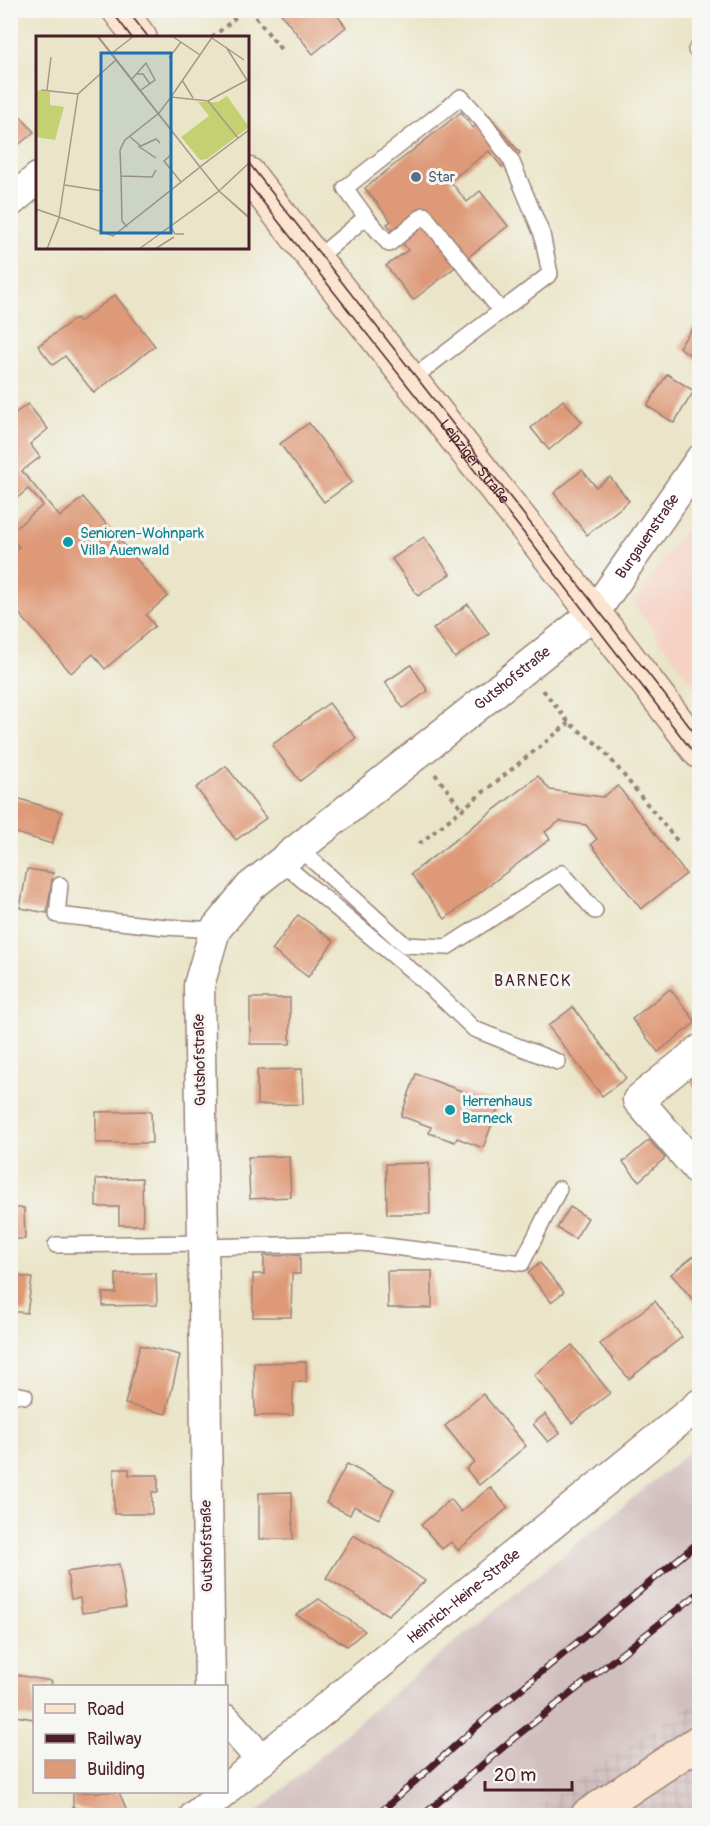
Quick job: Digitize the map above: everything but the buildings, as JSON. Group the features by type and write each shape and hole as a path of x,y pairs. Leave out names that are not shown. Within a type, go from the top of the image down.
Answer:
{"street":[{"path":"119,10 138,36"},
{"name":"Leipziger Straße","path":"249,175 594,613 699,752"},
{"path":"10,202 36,180"},
{"name":"Burgauenstraße","path":"594,613 699,460"},
{"name":"Gutshofstraße","path":"210,1685 199,985 215,930 250,887 594,613"},
{"path":"699,1050 638,1100 699,1172"},
{"name":"Heinrich-Heine-Straße","path":"228,1788 699,1404"},
{"path":"228,1722 262,1760"},
{"path":"587,1815 697,1749"},
{"name":"Heinrich-Heine-Straße","path":"195,1815 221,1793"}],"lane":[{"path":"410,380 550,274 542,234 511,160 483,120 460,97 345,188 389,244 424,215 501,311"},
{"path":"315,260 366,217"},
{"path":"290,855 405,945 447,947 562,873 595,911"},
{"path":"290,855 474,1029 558,1062"},
{"path":"60,885 57,915 215,930"},
{"path":"56,1245 362,1243 522,1263 559,1189"}],"path":[{"path":"214,36 244,10"},
{"path":"250,10 283,52"},
{"path":"526,668 569,723 600,746 678,842"},
{"path":"419,844 569,723"},
{"path":"418,753 462,809"}],"shaded area":[{"path":"699,510 699,693 633,603"},
{"path":"699,1444 699,1699 524,1815 254,1815 376,1707"},
{"path":"699,1699 699,1815 524,1815"}],"tram line":[{"path":"111,10 130,36"},
{"path":"127,10 147,36"},
{"path":"249,163 700,740"},
{"path":"249,184 700,761"}],"railway":[{"path":"376,1816 493,1712 700,1541"},
{"path":"422,1816 514,1738 700,1592"}],"place":[{"name":"Star","path":"416,177"},
{"name":"Senioren-Wohnpark Villa Auenwald","path":"68,542"},
{"name":"Herrenhaus Barneck","path":"450,1110"}],"district":[{"name":"BARNECK","path":"533,981"}]}
